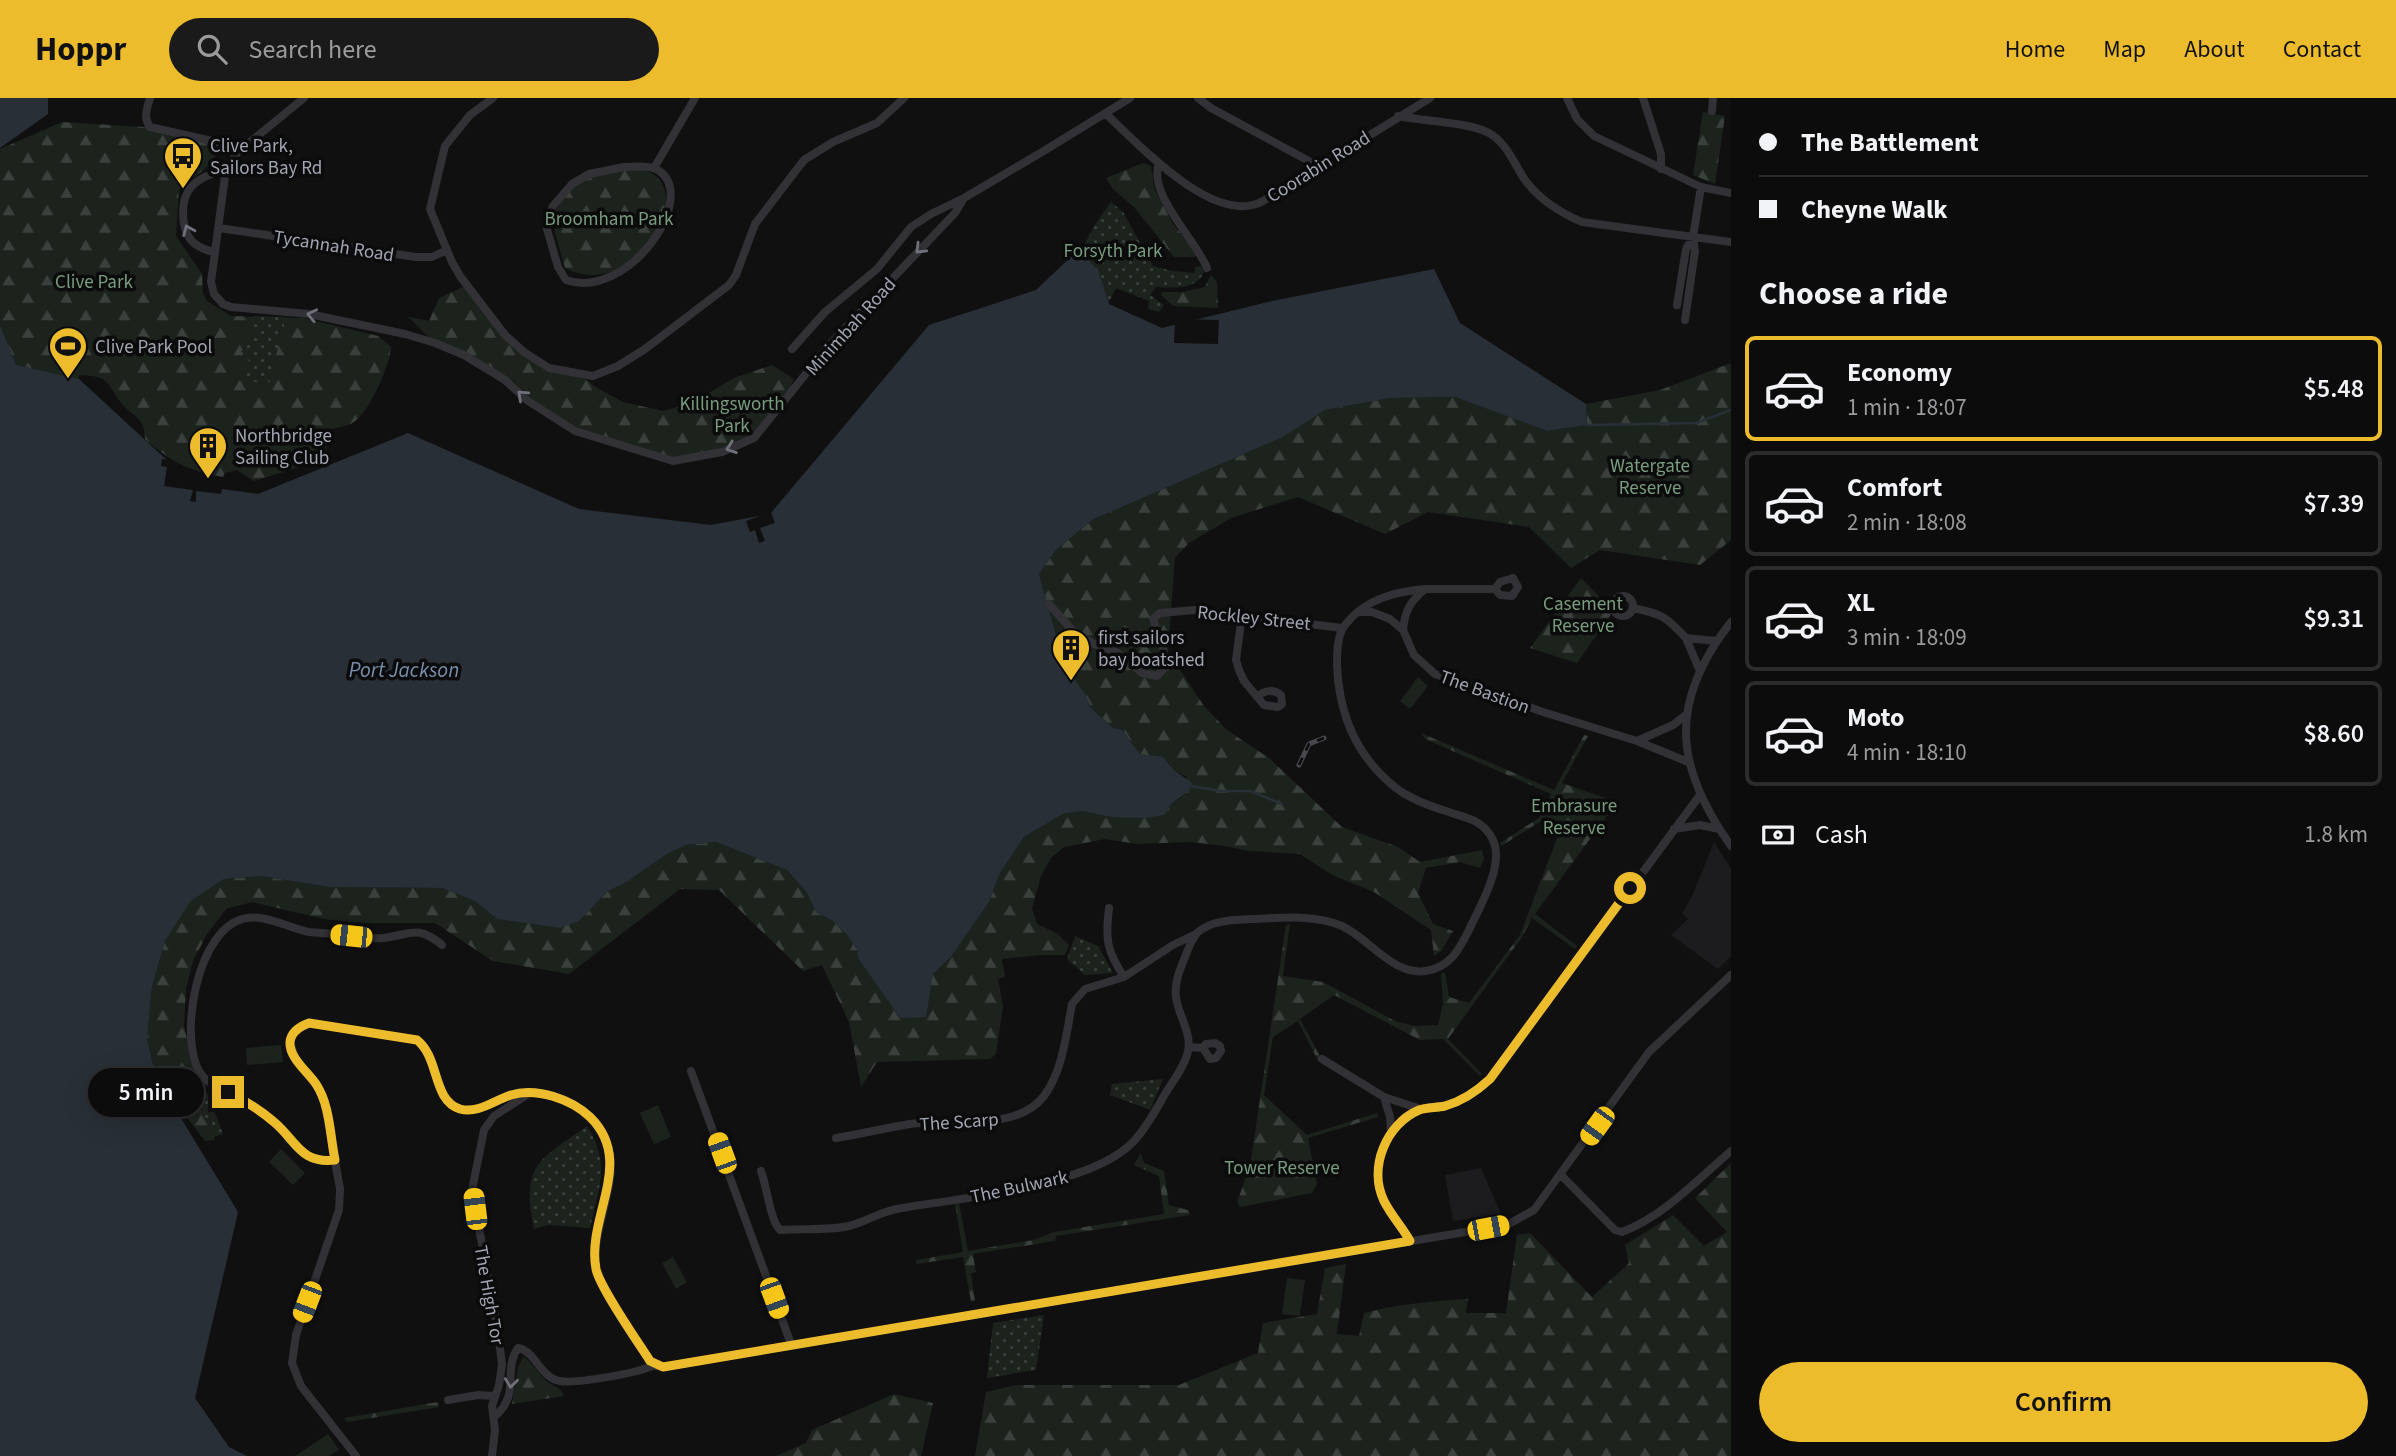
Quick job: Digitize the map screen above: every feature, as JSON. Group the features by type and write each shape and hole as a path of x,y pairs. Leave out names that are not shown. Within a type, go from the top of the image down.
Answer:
{"street":[{"path":"150,98 146,113 150,127 225,144 238,152"},
{"path":"226,169 207,176 191,187 184,205 183,215 191,239 200,248 214,253 226,169 238,152 304,98"},
{"path":"493,98 470,115 443,152 430,209 452,262 505,335 524,352 549,368 585,376 618,366 645,349 729,285 736,275 755,224 804,160 833,142 877,123 904,98"},
{"path":"654,168 695,98"},
{"name":"Minimbah Road","path":"214,253 211,282 214,294 223,304 247,310 286,310 405,334 464,355 505,380 552,418 591,437 673,461 706,457 754,438 830,344 955,214 964,198 1130,98"},
{"path":"1198,98 1210,108 1318,166"},
{"name":"Coorabin Road","path":"1105,113 1159,164 1207,195 1244,207 1259,203 1430,98"},
{"path":"1567,98 1577,119 1587,131 1701,187 1731,193"},
{"path":"1643,98 1661,154 1661,169"},
{"path":"1712,111 1713,98"},
{"path":"1398,116 1474,128 1492,135 1535,191 1563,213 1582,222 1731,242"},
{"path":"1159,164 1156,173 1172,213 1196,246 1207,268"},
{"path":"624,167 654,168 668,185 670,202 649,247 627,268 606,280 581,283 566,280 558,267 547,225 553,206 563,193 579,179 596,171 624,167"},
{"path":"1685,320 1701,187"},
{"path":"792,349 825,312 877,269 911,228 931,214 964,198"},
{"name":"Tycannah Road","path":"219,228 416,257 432,257 447,250"},
{"path":"1677,304 1686,249 1693,237"},
{"path":"1202,1048 1189,1047 1189,1038 1176,997 1176,985 1196,934 1212,924 1233,920 1282,918 1316,920 1341,926 1392,962 1419,972 1445,965 1458,952 1493,877 1495,842 1486,829 1472,818 1447,812 1400,792 1365,757 1350,731 1341,704 1337,661 1342,628 1375,600 1396,592 1425,589 1495,589"},
{"path":"1403,630 1410,603 1425,589"},
{"name":"Rockley Street","path":"1049,604 1072,630 1094,644 1118,653 1140,671 1157,676 1166,666 1162,643 1153,619 1160,613 1195,610 1342,628"},
{"path":"1633,608 1656,612 1667,618 1686,638 1699,669"},
{"path":"1357,613 1379,613 1403,630"},
{"path":"1242,615 1236,660 1244,681 1257,696"},
{"path":"1731,622 1699,669 1687,714 1686,741 1688,762 1700,795 1731,846"},
{"name":"The Bastion","path":"1403,630 1414,655 1435,674 1637,741 1688,762"},
{"path":"1686,638 1716,641"},
{"path":"1637,741 1673,725 1687,714"},
{"path":"1322,1059 1388,1098 1421,1109 1445,1106 1479,1090 1490,1079 1700,795"},
{"path":"1673,829 1700,825 1719,829"},
{"path":"1109,908 1106,937 1110,956 1124,977"},
{"path":"335,1160 323,1161 302,1152 276,1123 246,1101 210,1082 199,1071 191,1028 196,987 207,951 215,938 228,926 249,917 308,932 372,938 415,931 425,933 442,945"},
{"name":"The Scarp","path":"836,1138 911,1124 1001,1119 1023,1113 1042,1099 1052,1083 1059,1066 1072,1004 1078,996 1085,989 1124,977 1172,945 1196,934"},
{"path":"356,1456 301,1386 292,1363 296,1335 339,1210 340,1189 324,1099 292,1050 290,1042 294,1032 309,1023 417,1040 432,1058 441,1092 453,1105 461,1109 471,1110 509,1095 530,1093 553,1096 572,1103 588,1115 601,1129 608,1146 610,1162 609,1180 596,1242 597,1272 654,1364 663,1367 1497,1227 1517,1221 1534,1210 1649,1052 1731,975"},
{"name":"The Bulwark","path":"761,1171 774,1224 780,1230 850,1226 884,1210 1037,1186 1076,1174 1111,1158 1133,1143 1154,1114 1189,1047"},
{"path":"691,1071 791,1344"},
{"name":"The High Tor","path":"492,1456 492,1406 502,1365 472,1190 475,1164 484,1130 494,1116 530,1093"},
{"path":"1388,1098 1391,1133"},
{"path":"1410,1241 1383,1200 1378,1184 1380,1156 1391,1133 1401,1122 1421,1109"},
{"path":"1561,1175 1615,1230 1622,1232 1670,1204 1731,1151"},
{"path":"494,1417 507,1404 513,1358 518,1348 527,1352 548,1377 565,1382 635,1372 654,1364"},
{"path":"449,1400 478,1395 495,1396"}],"shaded area":[{"path":"1714,842 1731,869 1731,956 1718,969 1671,935 1688,919 1682,914"},
{"path":"1481,1168 1501,1214 1453,1221 1445,1175"}],"green space":[{"path":"1703,112 1725,116 1715,184 1693,175"},
{"name":"Clive Park","path":"62,122 143,127 225,144 206,168 179,189 176,236 202,274 203,293 207,301 231,316 303,318 378,336 391,347 387,365 367,408 351,423 327,430 326,454 303,466 254,481 237,470 225,473 223,477 200,471 172,460 145,439 141,422 122,404 103,379 79,375 79,379 16,365 0,325 0,149"},
{"path":"1143,163 1151,166 1154,188 1173,224 1197,253 1195,257 1174,257 1134,207 1113,189 1106,178"},
{"name":"Broomham Park","path":"626,168 650,172 664,187 666,205 660,225 648,244 632,261 611,272 589,275 565,268 553,215 574,184 581,179 599,172"},
{"name":"Forsyth Park","path":"1111,202 1123,212 1153,266 1195,273 1195,267 1201,266 1204,272 1201,278 1190,285 1156,287 1150,295 1164,305 1159,312 1148,309 1149,301 1116,288 1108,304 1079,255 1094,226"},
{"path":"1211,275 1217,282 1218,308 1173,306 1161,295 1162,292 1183,292 1205,287"},
{"name":"Killingsworth Park","path":"467,285 514,343 538,362 581,376 623,402 663,411 692,403 734,378 772,365 794,379 782,404 754,438 706,457 673,461 591,437 552,418 513,381 435,343 408,317 429,321 439,298"},
{"path":"254,316 286,317 269,383 245,381 249,359 240,354 249,336"},
{"name":"Watergate Reserve","path":"1731,363 1731,540 1700,565 1600,550 1571,568 1529,527 1428,512 1385,534 1298,497 1231,518 1189,543 1175,558 1168,652 1204,706 1227,730 1269,758 1342,827 1398,847 1420,862 1482,850 1484,859 1480,868 1460,862 1426,868 1418,893 1433,924 1453,931 1442,950 1434,956 1431,930 1374,892 1332,875 1300,854 1249,851 1191,842 1137,844 1105,839 1064,847 1051,858 1041,876 1032,909 1037,924 1056,933 1069,945 1065,955 1002,959 1005,977 998,979 1003,1006 996,1054 990,1059 877,1062 861,1087 849,1022 822,965 803,971 719,890 680,889 569,974 493,961 435,923 363,923 324,919 252,902 226,909 207,934 193,961 186,989 184,1026 196,1077 192,1098 201,1108 215,1140 205,1141 156,1077 147,1040 152,987 165,941 191,901 224,879 261,876 330,887 442,888 475,901 497,919 579,921 608,891 625,883 667,854 686,845 716,842 787,870 807,893 816,912 833,921 847,935 857,949 859,958 900,1018 928,996 933,974 951,957 989,902 1000,873 1024,837 1063,814 1082,811 1112,817 1171,804 1182,797 1187,777 1174,770 1168,762 1140,754 1122,730 1112,727 1091,708 1085,694 1064,664 1039,574 1055,551 1092,520 1283,437 1325,410 1390,398 1455,397 1547,431 1587,425 1586,404 1660,390"},
{"name":"Casement Reserve","path":"1581,578 1611,608 1612,613 1577,663 1530,648"},
{"path":"1418,677 1428,686 1410,709 1400,701"},
{"path":"1421,733 1554,790 1584,735 1588,736 1562,783 1617,802 1535,914 1577,946 1575,949 1532,918 1522,937 1448,1039 1482,1074 1480,1076 1443,1039 1420,1040 1334,995 1300,1019 1322,1060 1318,1061 1298,1021 1273,1037 1264,1095 1307,1135 1377,1113 1378,1117 1308,1138 1317,1184 1312,1193 1240,1207 1237,1202 1250,1166 1286,925 1290,924 1283,976 1323,982 1395,1021 1415,1026 1438,1025 1443,1004 1441,974 1445,972 1449,997 1469,1003 1520,935 1558,836 1541,821 1501,846 1500,843 1539,818 1551,794 1425,739"},
{"path":"1075,936 1098,946 1113,973 1085,975 1067,959"},
{"path":"281,1045 283,1062 247,1065 246,1048"},
{"path":"1163,1079 1150,1110 1110,1095 1112,1084"},
{"path":"196,1091 208,1094 223,1134 213,1137 201,1108 192,1098"},
{"path":"658,1105 671,1137 654,1144 640,1113"},
{"path":"587,1126 599,1152 601,1164 590,1228 548,1225 534,1229 530,1190 537,1166 556,1148"},
{"path":"281,1149 305,1173 293,1185 269,1162"},
{"path":"1141,1153 1144,1163 1164,1171 1169,1205 1188,1210 1190,1215 1056,1236 1055,1241 973,1254 976,1272 971,1273 975,1301 971,1302 963,1257 917,1264 916,1260 963,1252 955,1204 959,1203 968,1251 1033,1240 1054,1232 1164,1214 1159,1176 1134,1165"},
{"path":"1731,1163 1731,1456 975,1456 986,1392 1016,1385 1179,1385 1258,1353 1263,1323 1317,1314 1325,1268 1346,1264 1337,1334 1359,1336 1364,1313 1415,1303 1468,1299 1466,1313 1506,1313 1517,1235 1530,1233 1592,1297 1629,1263 1625,1245 1673,1215 1704,1246 1727,1232 1695,1198"},
{"path":"673,1257 687,1282 676,1289 662,1263"},
{"path":"1287,1278 1305,1280 1300,1316 1282,1314"},
{"path":"1044,1315 1036,1370 987,1378 993,1323"},
{"path":"523,1357 546,1381 561,1390 564,1396 512,1404 518,1367"},
{"path":"894,1394 933,1403 921,1456 776,1456 806,1443 812,1430"},
{"path":"438,1402 439,1407 347,1422 344,1418"},
{"path":"328,1434 339,1450 329,1456 295,1456"}],"water":[{"path":"0,98 48,98 48,114 0,148"},
{"name":"Port Jackson","path":"1077,251 1098,270 1109,304 1162,328 1272,301 1434,269 1460,323 1586,404 1587,425 1547,431 1455,397 1390,398 1325,410 1283,437 1092,520 1055,551 1039,574 1064,664 1085,694 1091,708 1112,727 1122,730 1140,754 1163,757 1174,770 1192,783 1190,790 1171,804 1164,815 1146,818 1111,817 1082,811 1063,814 1024,837 1000,873 989,902 951,957 933,974 926,1017 900,1018 858,958 857,949 847,935 833,921 816,912 807,893 787,870 716,842 686,845 667,854 625,883 608,891 579,921 560,928 497,919 475,901 442,888 330,887 261,876 224,879 191,901 165,941 152,987 147,1039 156,1077 238,1212 195,1398 229,1447 247,1456 0,1456 0,325 16,365 79,379 194,485 258,494 408,433 579,509 711,525 770,514 929,325 1036,290"}],"pier":[{"path":"1219,320 1218,344 1174,343 1175,321"},
{"path":"162,459 168,460 195,482 223,486 221,494 196,491 196,502 190,501 193,490 164,486 167,467 161,466"},
{"path":"771,512 775,523 760,528 765,541 759,543 755,530 750,532 746,521"}],"waterway":[{"path":"1587,425 1696,423 1731,410"},
{"path":"1191,786 1221,791 1250,791 1282,804"}],"railway":[{"path":"1299,765 1309,744 1324,738"}],"place":[{"name":"Clive Park, Sailors Bay Rd","path":"183,190"},
{"name":"Clive Park Pool","path":"68,380"},
{"name":"Northbridge Sailing Club","path":"208,480"},
{"name":"first sailors bay boatshed","path":"1071,682"}],"route":[{"path":"228,1092 246,1101 276,1123 302,1152 323,1161 335,1160 324,1099 316,1084 295,1058 290,1042 294,1032 309,1023 417,1040 432,1058 441,1092 453,1105 461,1109 471,1110 518,1093 553,1096 572,1103 601,1129 608,1146 609,1180 596,1242 597,1272 650,1361 663,1367 1410,1241 1383,1200 1378,1184 1380,1156 1391,1133 1411,1114 1463,1099 1479,1090 1490,1079 1630,888"}],"park label":[{"name":"Embrasure Reserve","path":"1574,816"},
{"name":"Tower Reserve","path":"1282,1167"}]}
